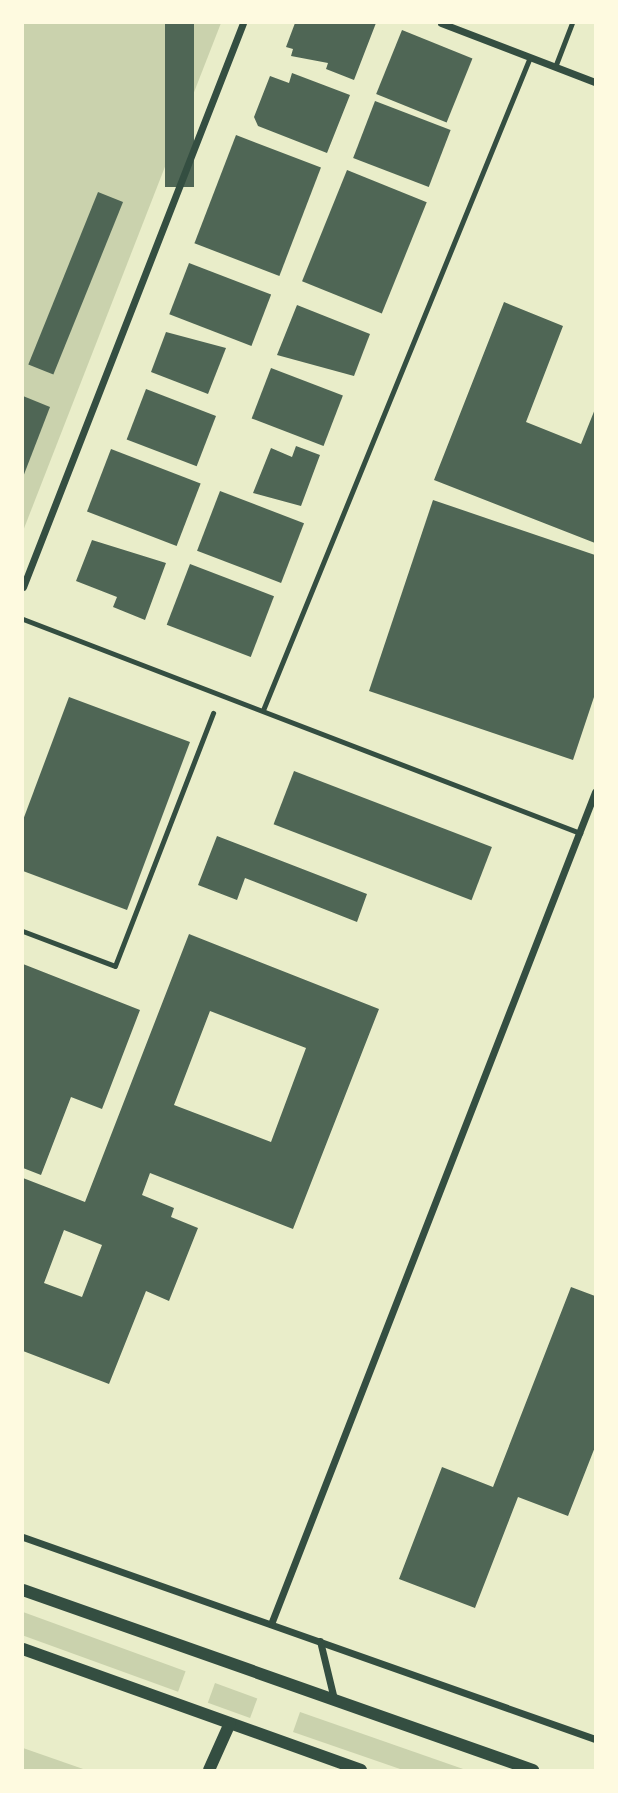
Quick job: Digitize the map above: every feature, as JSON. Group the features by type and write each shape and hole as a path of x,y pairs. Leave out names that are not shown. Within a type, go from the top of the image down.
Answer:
{"street":[{"path":"23,587 243,23"},
{"path":"442,23 595,82"},
{"path":"271,1624 580,833 592,811 595,792"},
{"path":"23,1536 595,1739"},
{"path":"23,1590 533,1770"},
{"path":"320,1641 334,1700"},
{"path":"23,1649 361,1770"},
{"path":"209,1770 230,1723"}],"lane":[{"path":"555,67 572,23"},
{"path":"264,710 530,57"},
{"path":"23,620 580,833"}],"path":[{"path":"23,931 115,966 220,694"}],"green space":[{"path":"23,23 221,23 23,531"},
{"path":"23,1612 186,1671 178,1692 23,1635"},
{"path":"215,1683 257,1698 250,1718 208,1703"},
{"path":"300,1712 466,1770 403,1770 293,1732"},
{"path":"23,1748 86,1770 23,1770"}],"building":[{"path":"165,23 194,23 194,187 165,187"},
{"path":"295,23 376,23 354,80 326,69 328,63 291,56 293,49 286,47"},
{"path":"402,30 472,58 447,122 376,94"},
{"path":"292,73 350,95 327,153 258,126 254,117 270,76 289,83"},
{"path":"375,101 451,130 429,187 353,158"},
{"path":"236,135 321,168 279,276 194,243"},
{"path":"347,170 427,202 382,313 302,281"},
{"path":"98,192 123,202 53,375 28,364"},
{"path":"189,263 271,295 251,346 169,314"},
{"path":"504,302 563,326 526,422 581,444 595,409 595,543 434,480"},
{"path":"297,305 370,334 354,376 277,355"},
{"path":"166,332 226,348 208,394 151,372"},
{"path":"271,368 343,396 324,446 252,418"},
{"path":"146,389 216,416 197,466 127,439"},
{"path":"23,396 50,407 23,477"},
{"path":"296,446 320,455 301,506 253,493 271,448 292,457"},
{"path":"111,449 201,483 177,546 87,512"},
{"path":"220,491 304,523 281,583 197,551"},
{"path":"433,500 595,555 595,694 573,760 369,691"},
{"path":"92,540 166,563 145,620 113,607 117,597 76,581"},
{"path":"190,564 274,596 251,657 167,625"},
{"path":"69,697 190,742 127,910 23,871 23,820"},
{"path":"294,771 492,847 471,900 274,824"},
{"path":"217,836 367,894 357,922 245,878 237,900 198,885"},
{"path":"189,934 379,1009 293,1229 150,1173 142,1195 174,1208 171,1217 198,1228 169,1301 146,1291 109,1384 23,1351 23,1178 85,1202","holes":["210,1011 306,1048 271,1142 174,1105","64,1230 102,1245 82,1297 44,1283"]},
{"path":"23,964 140,1010 102,1109 71,1097 41,1175 23,1168"},
{"path":"571,1287 595,1296 595,1447 568,1516 518,1497 475,1608 399,1579 442,1467 493,1487"}]}
